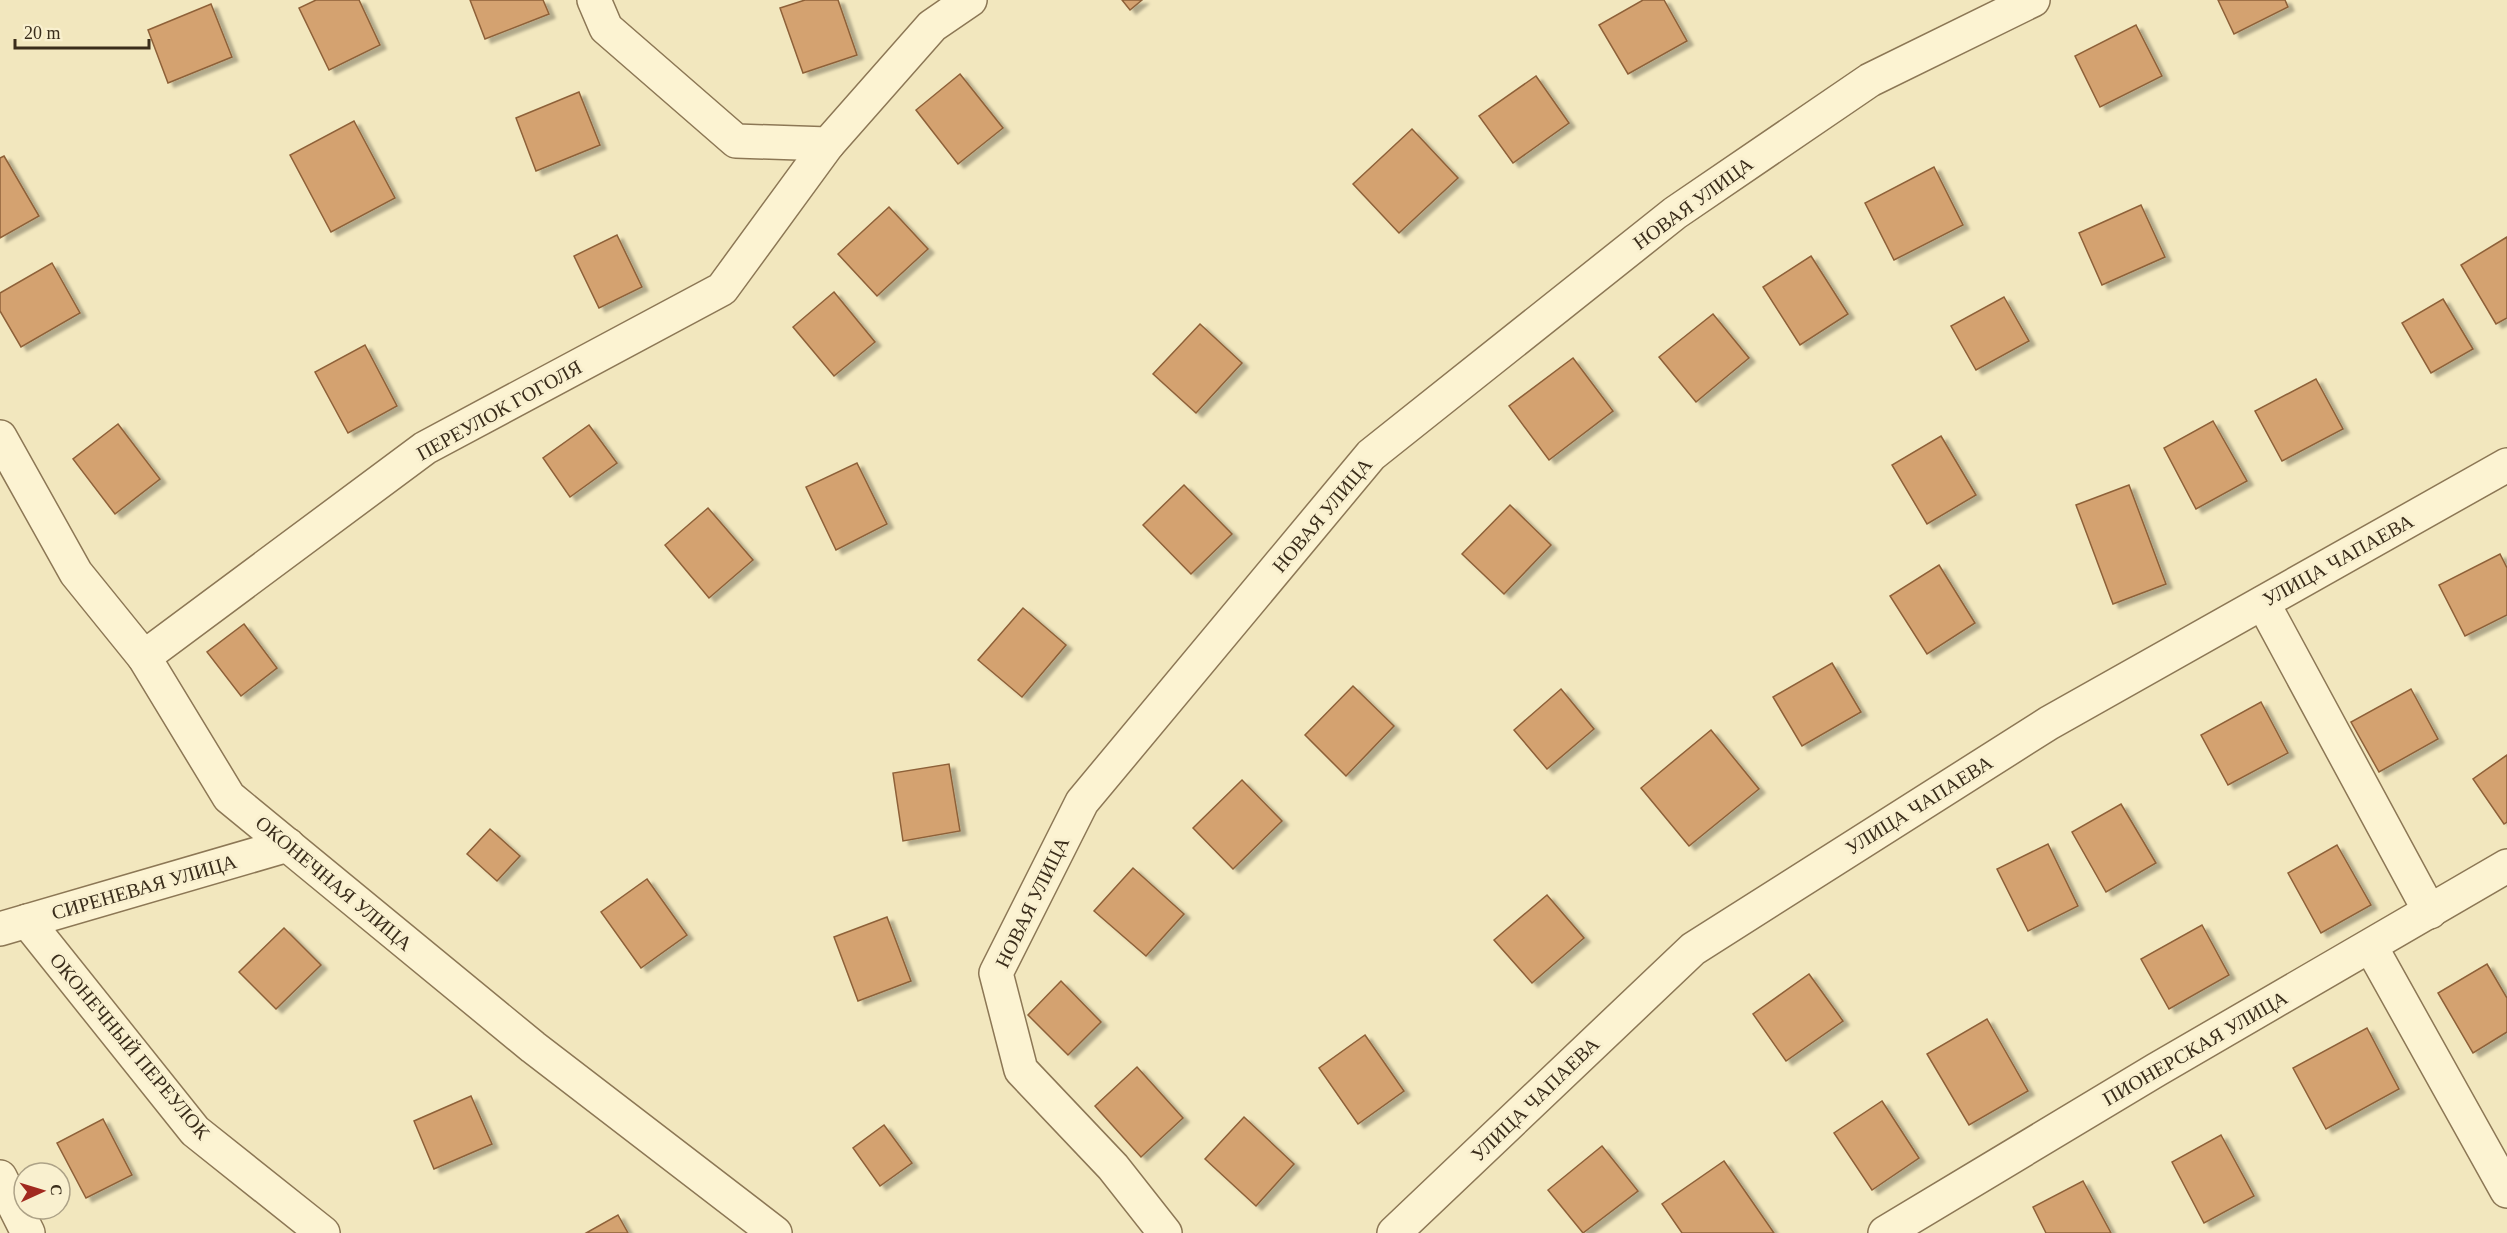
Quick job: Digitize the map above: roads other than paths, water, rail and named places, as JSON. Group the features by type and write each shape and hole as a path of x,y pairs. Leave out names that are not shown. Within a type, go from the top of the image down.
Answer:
{"street":[{"path":"594,0 606,28 736,141 828,144"},
{"name":"ПЕРЕУЛОК ГОГОЛЯ","path":"144,657 425,448 722,289 828,144 932,26 970,0"},
{"name":"НОВАЯ УЛИЦА","path":"1165,1233 1113,1167 1021,1070 996,974 1082,802 1371,455 1684,206 1870,80 2033,0"},
{"name":"ОКОНЕЧНАЯ УЛИЦА","path":"0,437 76,573 144,657 230,797 533,1047 775,1233"},
{"name":"УЛИЦА ЧАПАЕВА","path":"1394,1233 1693,949 2049,723 2507,465"},
{"path":"2263,603 2430,912"},
{"name":"СИРЕНЕВАЯ УЛИЦА","path":"13,925 288,845"},
{"name":"ПИОНЕРСКАЯ УЛИЦА","path":"1885,1233 2156,1070 2507,866"},
{"name":"ОКОНЕЧНЫЙ ПЕРЕУЛОК","path":"13,925 195,1131 323,1233"},
{"path":"2371,947 2507,1191"},
{"path":"0,1177 28,1233"}]}
